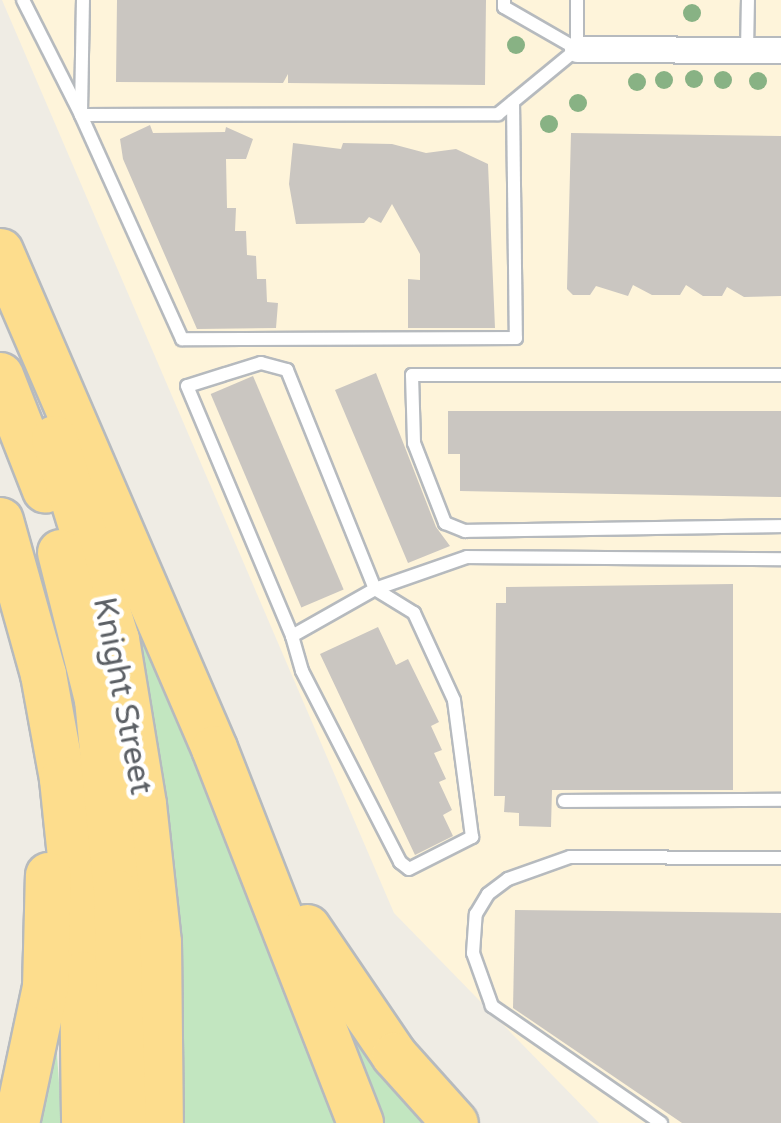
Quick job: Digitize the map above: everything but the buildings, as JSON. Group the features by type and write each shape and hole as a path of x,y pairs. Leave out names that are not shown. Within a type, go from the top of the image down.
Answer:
{"highway":[{"path":"0,251 214,748 360,1123"},
{"name":"Knight Street","path":"0,284 70,482 116,639 158,942 160,1123"},
{"name":"Knight Street","path":"0,375 45,492 97,699 116,892 123,1123"},
{"path":"0,520 28,614 74,866 84,1123"},
{"path":"16,1123 37,1040 49,920 28,614"},
{"path":"214,748 340,983 455,1123"}],"street":[{"path":"576,49 781,50"}],"lane":[{"path":"23,0 81,115 182,339 516,338 513,102"},
{"path":"81,115 83,0"},
{"path":"504,0 504,8 576,49"},
{"path":"81,115 498,114 576,49 576,0"},
{"path":"747,50 748,0"},
{"path":"261,362 287,370 375,589 414,612 454,700 472,837 409,869 400,862 302,671 292,636 188,386 198,379 261,362"},
{"path":"781,374 412,375 414,443 445,523 455,527 781,526"},
{"path":"292,636 375,589 467,558 781,559"},
{"path":"564,801 781,800"},
{"path":"661,1123 492,1006 473,953 476,914 488,894 508,880 570,858 781,858"}],"shaded area":[{"path":"2,0 781,0 781,1123 599,1123 394,913"}],"green space":[{"path":"123,581 345,1123 170,1123"},
{"path":"332,997 431,1123 375,1123"},
{"path":"56,1042 62,1123 30,1123"}]}
